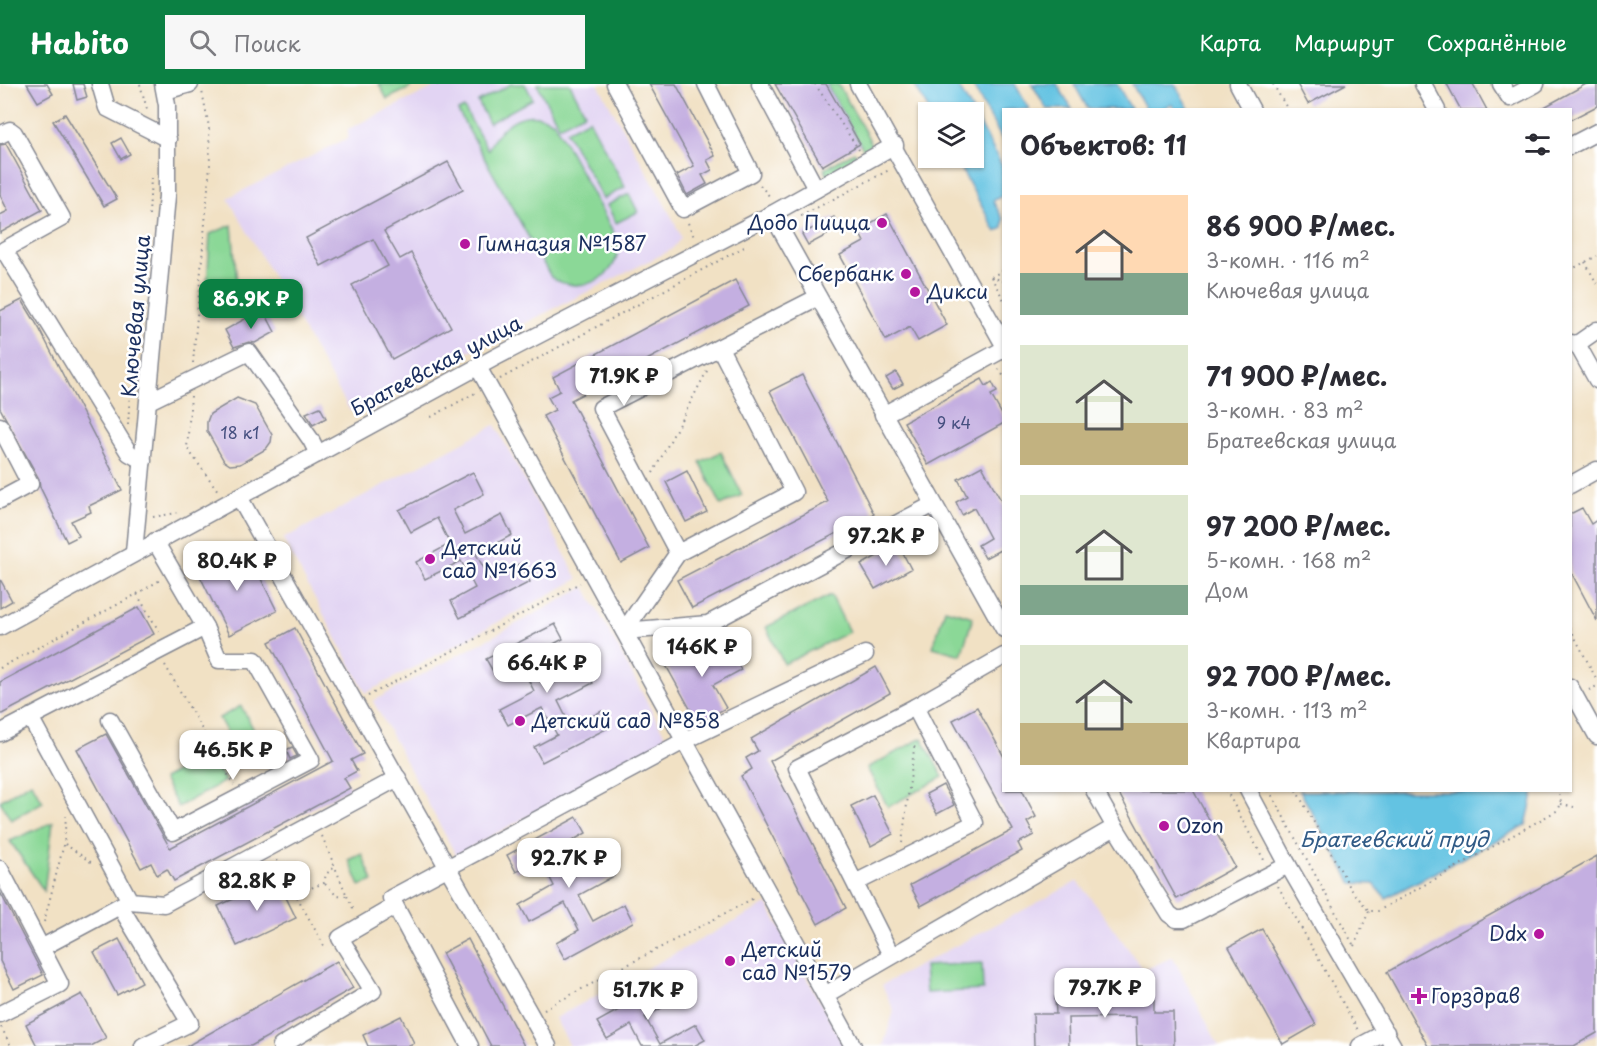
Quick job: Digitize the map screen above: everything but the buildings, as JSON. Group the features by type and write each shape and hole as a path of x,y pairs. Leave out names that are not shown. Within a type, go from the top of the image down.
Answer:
{"street":[{"path":"100,84 107,108 168,139"},
{"path":"164,87 190,84"},
{"path":"615,84 683,209 751,173 706,84"},
{"path":"760,84 816,189"},
{"path":"858,84 895,145 1000,350 883,414"},
{"path":"1238,84 1251,108"},
{"path":"1423,84 1436,108"},
{"path":"1501,84 1509,98 1536,84"},
{"name":"Ключевая улица","path":"134,552 166,208 168,139 164,87"},
{"path":"0,135 10,130 14,133 62,218 2,251 129,453 143,461"},
{"path":"1572,145 1597,132"},
{"name":"Братеевская улица","path":"0,627 134,552 478,367 775,214 895,145"},
{"path":"775,214 932,505 1002,626"},
{"path":"678,553 602,408 818,297"},
{"path":"1597,330 1574,343 1597,380"},
{"path":"624,631 678,553 794,492 720,348"},
{"path":"149,401 192,382 249,352 311,440 318,454"},
{"path":"478,367 853,1046"},
{"path":"0,426 32,488 0,500"},
{"path":"1572,484 1597,470"},
{"path":"239,497 548,1046"},
{"path":"624,631 708,624 932,505"},
{"path":"110,720 173,832 311,760 255,660 219,660 205,627 155,541"},
{"path":"0,733 205,627"},
{"path":"470,1046 391,898 684,741 865,654"},
{"path":"891,955 797,768 917,711 1002,657"},
{"path":"1572,691 1597,736"},
{"path":"855,883 975,823 917,711"},
{"path":"30,717 125,903 190,1023 143,1046"},
{"path":"40,946 125,903 164,904 398,778"},
{"path":"1095,792 1169,914 1176,919 1184,919 1288,865"},
{"path":"1249,792 1288,865 1389,1039 1363,1045"},
{"path":"825,996 891,955 1115,827"},
{"path":"0,869 60,984 0,1014"},
{"path":"281,1046 373,991 340,938 395,906"}],"path":[{"path":"140,84 151,130"},
{"path":"201,84 209,127 210,165 187,448 220,493 211,498"},
{"path":"815,84 864,157"},
{"path":"1273,84 1287,108"},
{"path":"751,173 775,214 889,170"},
{"path":"149,218 151,173"},
{"path":"683,209 696,243"},
{"path":"431,417 749,244"},
{"path":"1572,269 1597,256"},
{"path":"1585,262 1597,284"},
{"path":"991,277 1002,271"},
{"path":"991,277 1002,280"},
{"path":"991,277 1002,296"},
{"path":"132,429 128,426 134,329 144,312"},
{"path":"644,489 720,348"},
{"path":"138,520 183,511"},
{"path":"355,702 593,576"},
{"path":"0,668 137,594 163,649 241,796"},
{"path":"1572,632 1597,680"},
{"path":"900,861 917,711"},
{"path":"40,946 64,844 67,786"},
{"path":"1227,792 1363,1045"},
{"path":"1270,792 1354,946 1370,911"},
{"path":"1297,792 1359,902 1370,911 1378,911 1538,823 1558,810 1561,804 1559,792"},
{"path":"1561,804 1574,807"},
{"path":"316,823 362,925"},
{"path":"270,848 324,946 340,938"},
{"path":"324,883 326,874 335,866"},
{"path":"295,894 324,883"},
{"path":"324,883 336,895 347,896"},
{"path":"532,1016 767,891"},
{"path":"0,1024 11,1046"}],"shaded area":[{"name":"Гимназия №1587","path":"441,84 598,84 675,223 681,238 671,250 350,411 228,198 348,138 348,129"},
{"name":"Детский сад №1663","path":"495,425 578,579 366,693 283,539"},
{"name":"Детский сад №858","path":"585,587 668,741 456,855 373,701"},
{"path":"1078,881 1144,970 1173,957 1219,1046 883,1046 894,1011 882,985"},
{"name":"Детский сад №1579","path":"767,904 844,1046 570,1046 555,1018"}],"green space":[{"path":"379,84 409,84 410,88 387,99"},
{"path":"511,84 525,84 533,99 489,123 478,102"},
{"path":"537,84 570,84 585,113 559,126"},
{"path":"826,84 838,84 871,144 867,156"},
{"path":"464,108 488,150 499,132 515,120 533,116 554,122 618,241 613,265 606,274 586,284 574,285 562,283 551,277 458,111"},
{"path":"589,119 625,187 603,199 566,131"},
{"path":"854,152 860,159 829,177 824,169"},
{"path":"629,194 638,212 616,223 607,205"},
{"path":"232,225 238,296 206,308 210,234"},
{"path":"721,452 742,495 721,505 700,462"},
{"path":"831,595 849,632 784,664 766,627"},
{"path":"945,609 973,617 961,655 933,647"},
{"path":"241,706 261,743 239,755 219,718"},
{"path":"922,738 943,777 888,807 867,768"},
{"path":"210,753 225,781 178,807 163,779"},
{"path":"31,782 43,802 11,820 0,801"},
{"path":"53,822 44,891 10,841"},
{"path":"362,854 373,881 360,886 349,860"},
{"path":"982,963 983,990 926,993 924,966"}],"water":[{"path":"914,84 957,84 967,102 924,102"},
{"path":"972,84 1015,84 1028,108 1002,108 1002,139 984,102 982,102"},
{"path":"1032,84 1057,84 1071,108 1046,108"},
{"path":"1074,84 1117,84 1130,108 1087,108"},
{"path":"1132,84 1175,84 1188,108 1174,108 1171,104 1164,108 1145,108"},
{"path":"984,132 1002,166 1002,196 993,201 1002,217 1002,229 996,232 961,168 984,168"},
{"name":"Братеевский пруд","path":"1301,792 1534,792 1526,825 1386,898 1374,884 1352,883"}],"place":[{"name":"Додо Пицца","path":"882,223"},
{"name":"Гимназия №1587","path":"465,244"},
{"name":"Сбербанк","path":"906,274"},
{"name":"Дикси","path":"915,292"},
{"name":"Детский сад №1663","path":"430,559"},
{"name":"Детский сад №858","path":"520,721"},
{"name":"Ozon","path":"1164,826"},
{"name":"Ddx","path":"1539,934"},
{"name":"Детский сад №1579","path":"730,961"},
{"name":"Горздрав","path":"1419,996"}]}
